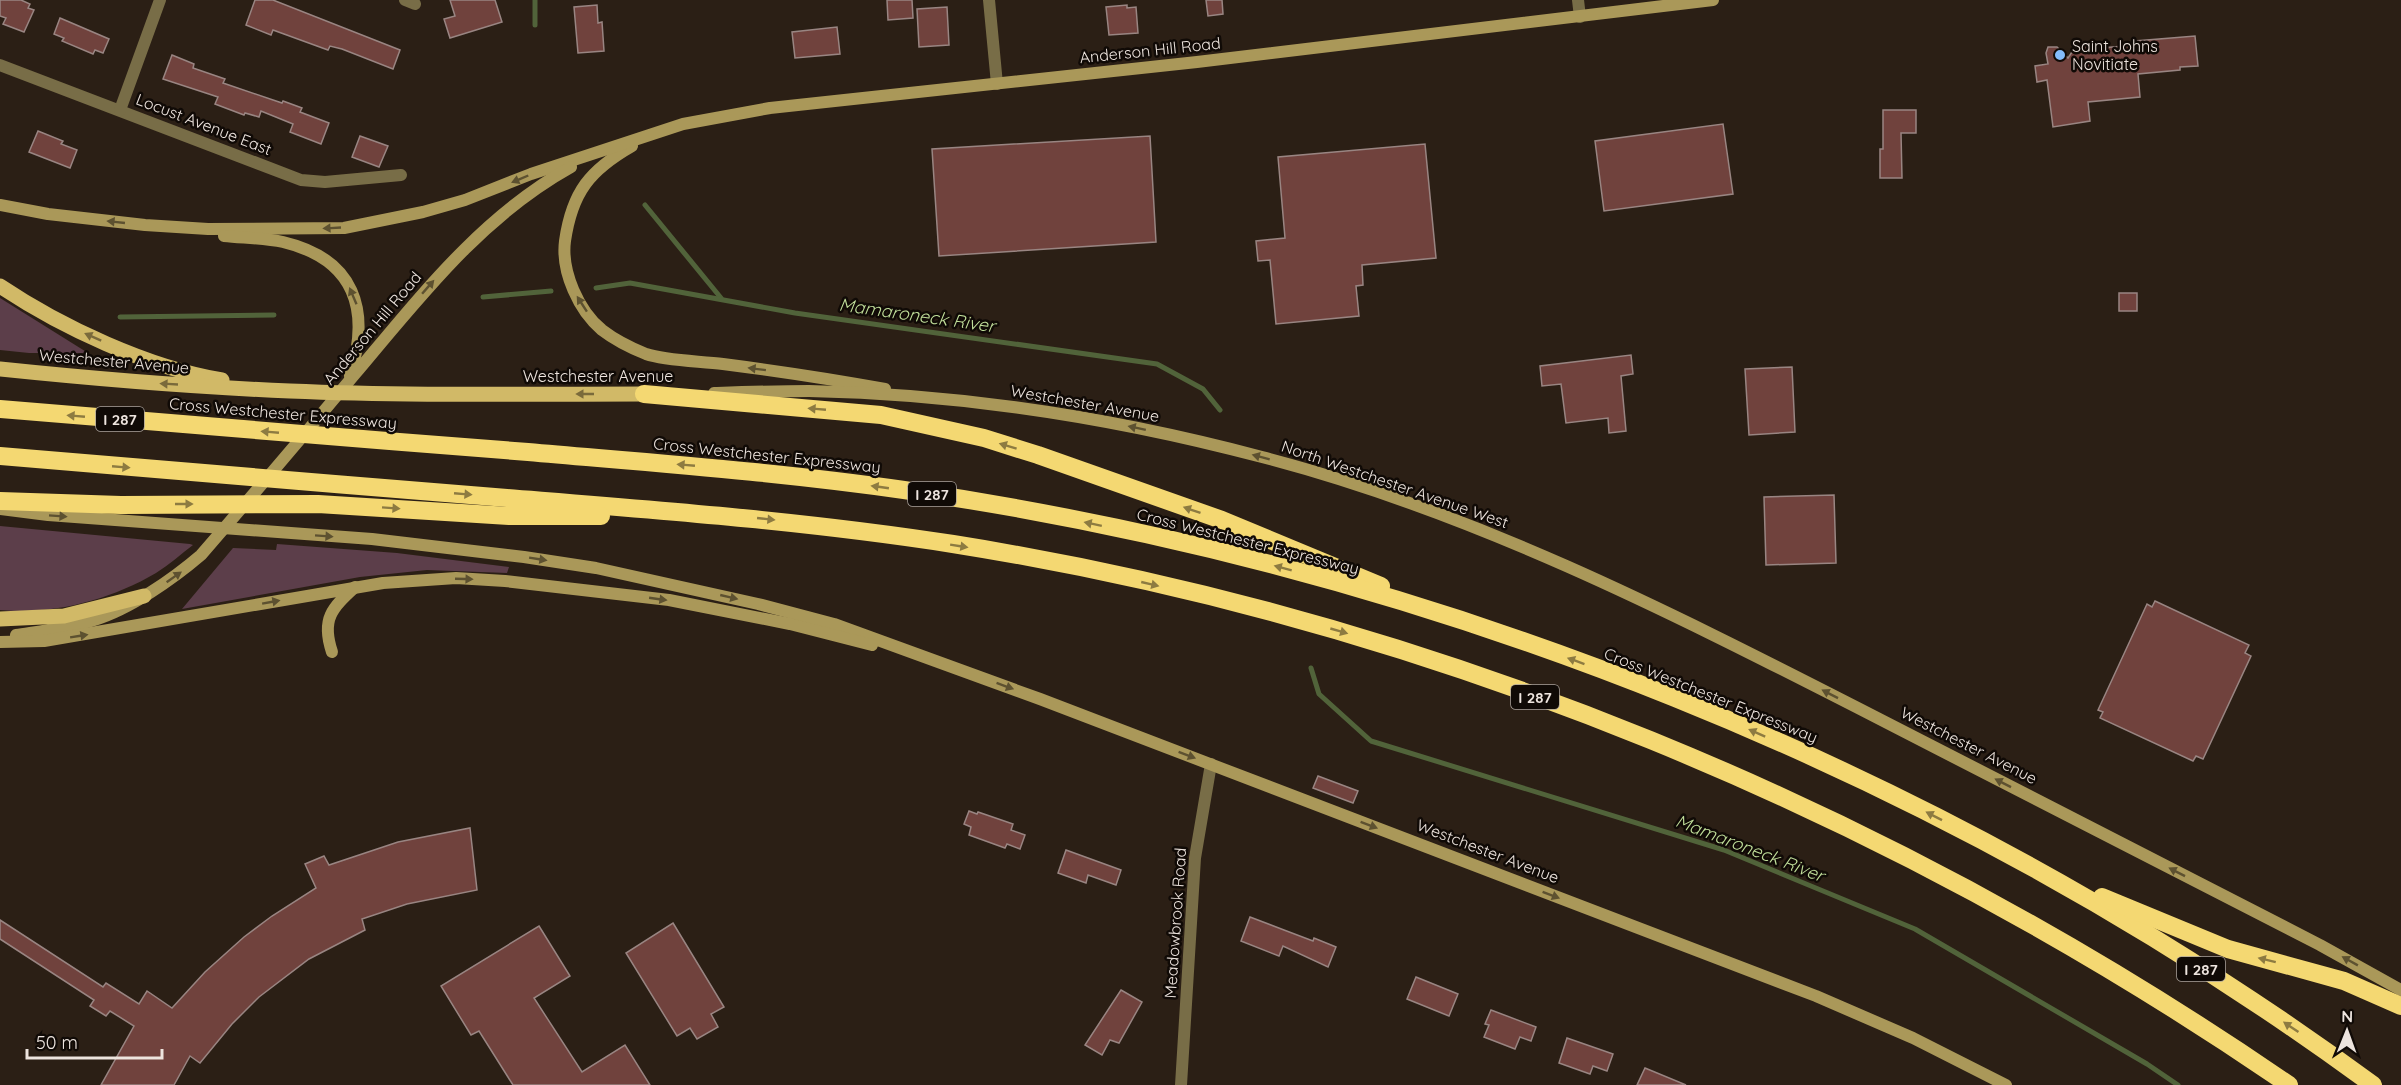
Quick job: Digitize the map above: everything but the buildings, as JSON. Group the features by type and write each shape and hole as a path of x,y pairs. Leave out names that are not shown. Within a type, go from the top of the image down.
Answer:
{"highway":[{"path":"644,394 880,416 984,438 1222,520 1480,626"},
{"name":"Cross Westchester Expressway","path":"0,409 713,467 906,490 1046,514 1217,551 1355,588 1480,626 1603,671 1726,719 1875,787 2023,863 2198,966 2373,1085"},
{"name":"I 287","path":"0,456 707,514 909,538 1090,571 1216,599 1330,629 1415,655 1528,694 1709,764 1824,816 1939,873 2109,968 2289,1085"},
{"path":"0,501 121,505 318,504 509,516 707,514"},
{"path":"2023,863 2211,943 2253,957 2344,981 2401,1006"}],"main road":[{"name":"Anderson Hill Road","path":"0,205 48,214 145,225 219,230 344,228 423,212 465,200 531,174 683,124 770,108 997,84 1713,0"},
{"path":"655,133 598,168 581,188 568,222 565,244 566,266 571,282 577,298 602,330 621,342 648,354 820,377 939,399"},
{"name":"Anderson Hill Road","path":"0,640 97,620 144,596 171,579 201,555 435,279 509,207 546,181 595,154"},
{"path":"145,225 280,241 316,254 331,263 352,291 358,308 357,354 348,383"},
{"path":"0,286 28,304 93,338 149,359 212,378 290,391"},
{"name":"Westchester Avenue","path":"0,369 159,383 290,391 406,394 644,394 810,391 939,399 1100,421 1194,441"},
{"name":"North Westchester Avenue West","path":"1194,441 1264,457 1361,486 1515,543"},
{"path":"0,510 372,539 596,568 758,604 834,624 950,666"},
{"name":"Westchester Avenue","path":"1515,543 1667,612 1807,682 2320,945 2401,990"},
{"path":"0,640 44,641 355,587 416,579 456,578 505,580 598,590 737,612 950,666"},
{"path":"332,652 326,636 329,618 334,606 355,587"},
{"path":"0,619 64,616 144,596"},
{"name":"Westchester Avenue","path":"950,666 1816,996 1912,1038 2006,1085"}],"street":[{"path":"120,110 160,0"},
{"path":"989,0 997,84"},
{"path":"1578,0 1580,17"},
{"name":"Locust Avenue East","path":"0,65 301,180 325,182 401,175"},
{"name":"Meadowbrook Road","path":"1181,1085 1195,858 1211,764"}],"shaded area":[{"path":"0,298 88,353 29,353 0,350"},
{"path":"0,526 193,545 156,573 101,598 61,608 0,610"},
{"path":"277,544 397,553 509,567 507,573 427,570 360,577 182,609 233,548 276,550"}],"waterway":[{"path":"535,0 535,25"},
{"path":"645,205 721,298"},
{"name":"Mamaroneck River","path":"596,288 630,283 795,313 1157,364 1203,389 1220,410"},
{"name":"Mamaroneck River","path":"483,297 551,291"},
{"name":"Mamaroneck River","path":"120,317 274,315"},
{"name":"Mamaroneck River","path":"1311,668 1319,694 1371,741 1724,850 1915,929 2147,1064 2178,1085"}],"place":[{"name":"Saint Johns Novitiate","path":"2060,55"}]}
